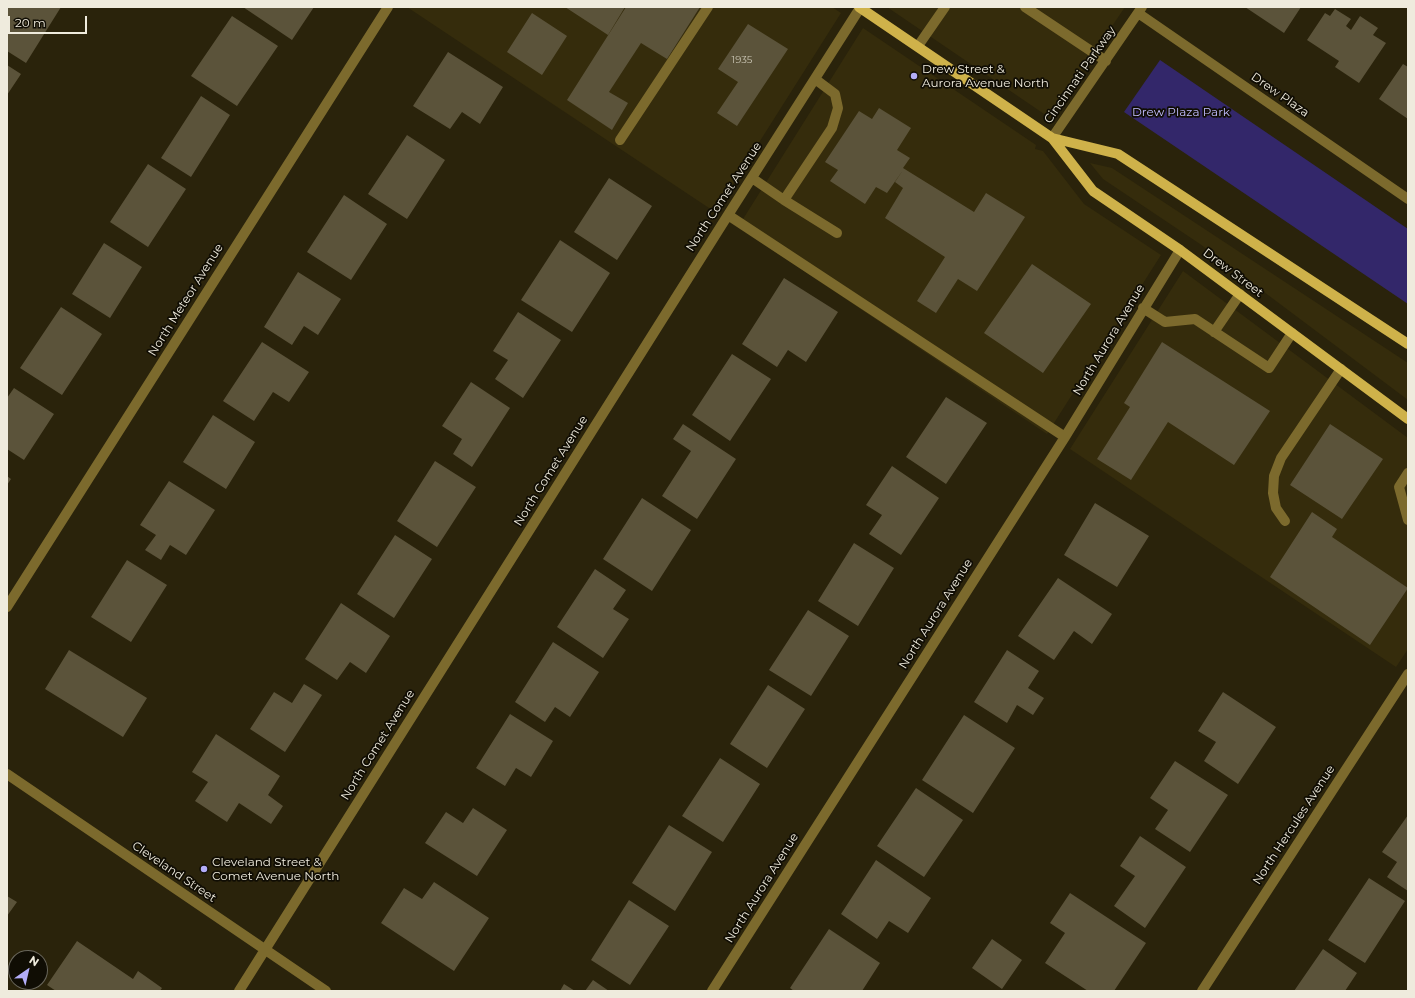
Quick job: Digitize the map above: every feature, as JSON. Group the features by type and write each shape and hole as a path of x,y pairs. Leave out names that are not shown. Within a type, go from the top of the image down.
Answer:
{"main road":[{"name":"Drew Street","path":"860,7 1052,138 1093,191 1180,250 1408,419"},
{"name":"Drew Street","path":"1052,138 1118,154 1408,344"}],"street":[{"name":"North Meteor Avenue","path":"7,608 388,7"},
{"path":"620,140 708,7"},
{"name":"North Comet Avenue","path":"239,991 860,7"},
{"path":"918,46 945,7"},
{"path":"1025,7 1106,61"},
{"name":"Cincinnati Parkway","path":"1052,138 1140,10"},
{"name":"Drew Plaza","path":"1140,10 1408,199"},
{"path":"784,200 832,128 838,108 835,94 815,79"},
{"path":"752,178 837,233"},
{"path":"728,215 1065,437"},
{"name":"North Aurora Avenue","path":"712,991 1065,437 1180,250"},
{"path":"1214,332 1240,294"},
{"path":"1144,308 1165,322 1195,319 1269,368 1292,333"},
{"path":"1285,521 1276,508 1273,493 1274,476 1281,458 1341,369"},
{"path":"1408,473 1399,487 1408,520"},
{"name":"North Hercules Avenue","path":"1202,991 1408,674"},
{"name":"Cleveland Street","path":"7,774 326,991"}],"shaded area":[{"path":"407,7 832,7 841,13 715,212"},
{"path":"887,7 1125,7 1050,118"},
{"path":"863,28 1036,145 1035,149 1043,151 1084,204 1161,255 1047,434 738,227"},
{"path":"1090,163 1112,168 1408,363 1408,400 1200,244 1103,179"},
{"path":"1183,271 1408,438 1408,649 1396,667 1070,449"}],"green space":[{"name":"Drew Plaza Park","path":"1160,60 1408,229 1408,304 1124,112"}],"building":[{"path":"7,7 61,7 26,63 7,51"},
{"path":"243,7 314,7 292,40"},
{"path":"565,7 625,7 608,35"},
{"path":"626,7 700,7 667,59 641,43 609,92 628,103 612,130 567,100"},
{"path":"1245,7 1301,7 1284,33"},
{"path":"1335,9 1351,19 1346,26 1351,30 1360,16 1378,28 1373,35 1386,43 1359,83 1335,67 1339,61 1307,40 1325,13 1330,16"},
{"path":"532,13 567,36 542,75 507,52"},
{"path":"232,16 278,46 237,106 191,76"},
{"path":"748,24 788,49 737,126 717,113 738,82 718,69"},
{"path":"448,52 503,87 480,124 462,112 450,129 413,106"},
{"path":"1403,64 1408,67 1408,119 1379,99"},
{"path":"7,65 21,74 7,95"},
{"path":"201,96 230,115 191,177 161,158"},
{"path":"879,108 911,128 897,150 910,158 903,168 974,212 986,193 1025,217 977,291 958,279 936,313 917,301 945,257 885,218 903,188 895,182 903,170 887,193 876,187 865,204 830,181 838,170 825,162 859,111 872,119"},
{"path":"407,135 445,160 407,219 368,194"},
{"path":"148,164 186,189 148,247 110,222"},
{"path":"609,178 652,206 617,260 574,232"},
{"path":"344,195 387,224 351,280 307,252"},
{"path":"560,240 610,273 572,332 521,300"},
{"path":"104,243 142,267 110,318 72,294"},
{"path":"1032,264 1091,304 1043,373 984,333"},
{"path":"298,272 341,299 318,335 304,326 292,345 264,327"},
{"path":"784,278 838,312 806,362 788,350 777,367 742,344"},
{"path":"61,307 102,334 62,395 20,368"},
{"path":"518,312 561,340 523,398 495,379 508,360 493,351"},
{"path":"262,342 309,372 289,402 273,392 254,421 223,401"},
{"path":"1162,342 1270,411 1234,465 1168,422 1131,480 1097,459 1130,407 1124,403"},
{"path":"732,354 771,379 730,441 692,415"},
{"path":"471,382 510,408 472,467 453,454 462,439 442,426"},
{"path":"14,388 54,414 24,460 7,449 7,398"},
{"path":"946,397 987,423 946,484 906,457"},
{"path":"213,415 255,442 226,489 183,462"},
{"path":"683,424 736,459 697,519 662,496 691,451 673,439"},
{"path":"1330,424 1383,459 1342,519 1290,485"},
{"path":"435,461 476,487 437,547 397,521"},
{"path":"892,466 939,498 901,555 869,534 882,515 866,505"},
{"path":"7,476 11,479 7,485"},
{"path":"169,481 215,510 186,555 170,545 161,560 145,550 156,535 140,525"},
{"path":"642,498 691,530 652,591 603,559"},
{"path":"1095,503 1149,536 1117,587 1064,555"},
{"path":"1312,512 1337,529 1332,537 1408,588 1370,645 1270,577"},
{"path":"395,535 432,559 394,618 357,594"},
{"path":"854,543 894,568 858,626 818,601"},
{"path":"127,560 167,585 131,642 91,617"},
{"path":"595,569 626,590 613,609 629,619 603,658 557,627"},
{"path":"1058,578 1112,614 1092,644 1074,631 1054,660 1018,636"},
{"path":"341,603 390,636 366,673 350,662 337,680 305,659"},
{"path":"808,610 849,636 811,696 769,670"},
{"path":"553,642 599,672 570,717 555,707 545,722 515,702"},
{"path":"69,650 147,698 123,737 45,689"},
{"path":"1007,650 1039,671 1028,688 1044,698 1033,715 1017,705 1007,723 974,702"},
{"path":"304,684 322,695 285,752 250,729 274,692 292,703"},
{"path":"768,685 805,709 767,768 730,744"},
{"path":"1223,692 1276,727 1238,784 1204,761 1216,742 1198,731"},
{"path":"510,714 553,741 531,777 516,768 505,786 476,768"},
{"path":"964,715 1015,748 973,813 922,780"},
{"path":"216,734 280,776 268,795 283,806 271,824 239,803 227,822 195,801 208,782 192,772"},
{"path":"720,758 760,784 723,842 682,816"},
{"path":"1175,761 1228,795 1190,852 1155,829 1168,810 1150,798"},
{"path":"916,788 963,820 924,877 877,846"},
{"path":"473,808 507,830 477,876 425,843 446,812 463,823"},
{"path":"1408,815 1408,891 1387,877 1397,862 1382,852"},
{"path":"669,825 712,852 675,911 632,883"},
{"path":"1140,836 1186,867 1145,928 1114,906 1135,876 1120,866"},
{"path":"876,860 931,898 908,933 889,921 877,939 841,914"},
{"path":"1369,878 1405,901 1365,963 1328,940"},
{"path":"434,882 489,918 454,971 381,923 404,888 422,899"},
{"path":"1070,893 1146,943 1114,991 1088,991 1045,963 1065,933 1050,923"},
{"path":"7,896 17,902 7,916"},
{"path":"629,900 669,926 630,985 591,960"},
{"path":"829,929 880,963 862,991 794,991 790,988"},
{"path":"992,939 1022,960 1002,989 972,968"},
{"path":"77,941 133,979 138,971 162,988 160,991 56,991 48,986"},
{"path":"1323,949 1357,973 1345,991 1294,991"},
{"path":"593,980 609,991 585,991"},
{"path":"564,984 575,991 560,991"}],"place":[{"name":"Drew Street & Aurora Avenue North","path":"914,76"},
{"name":"Cleveland Street & Comet Avenue North","path":"204,869"}]}
